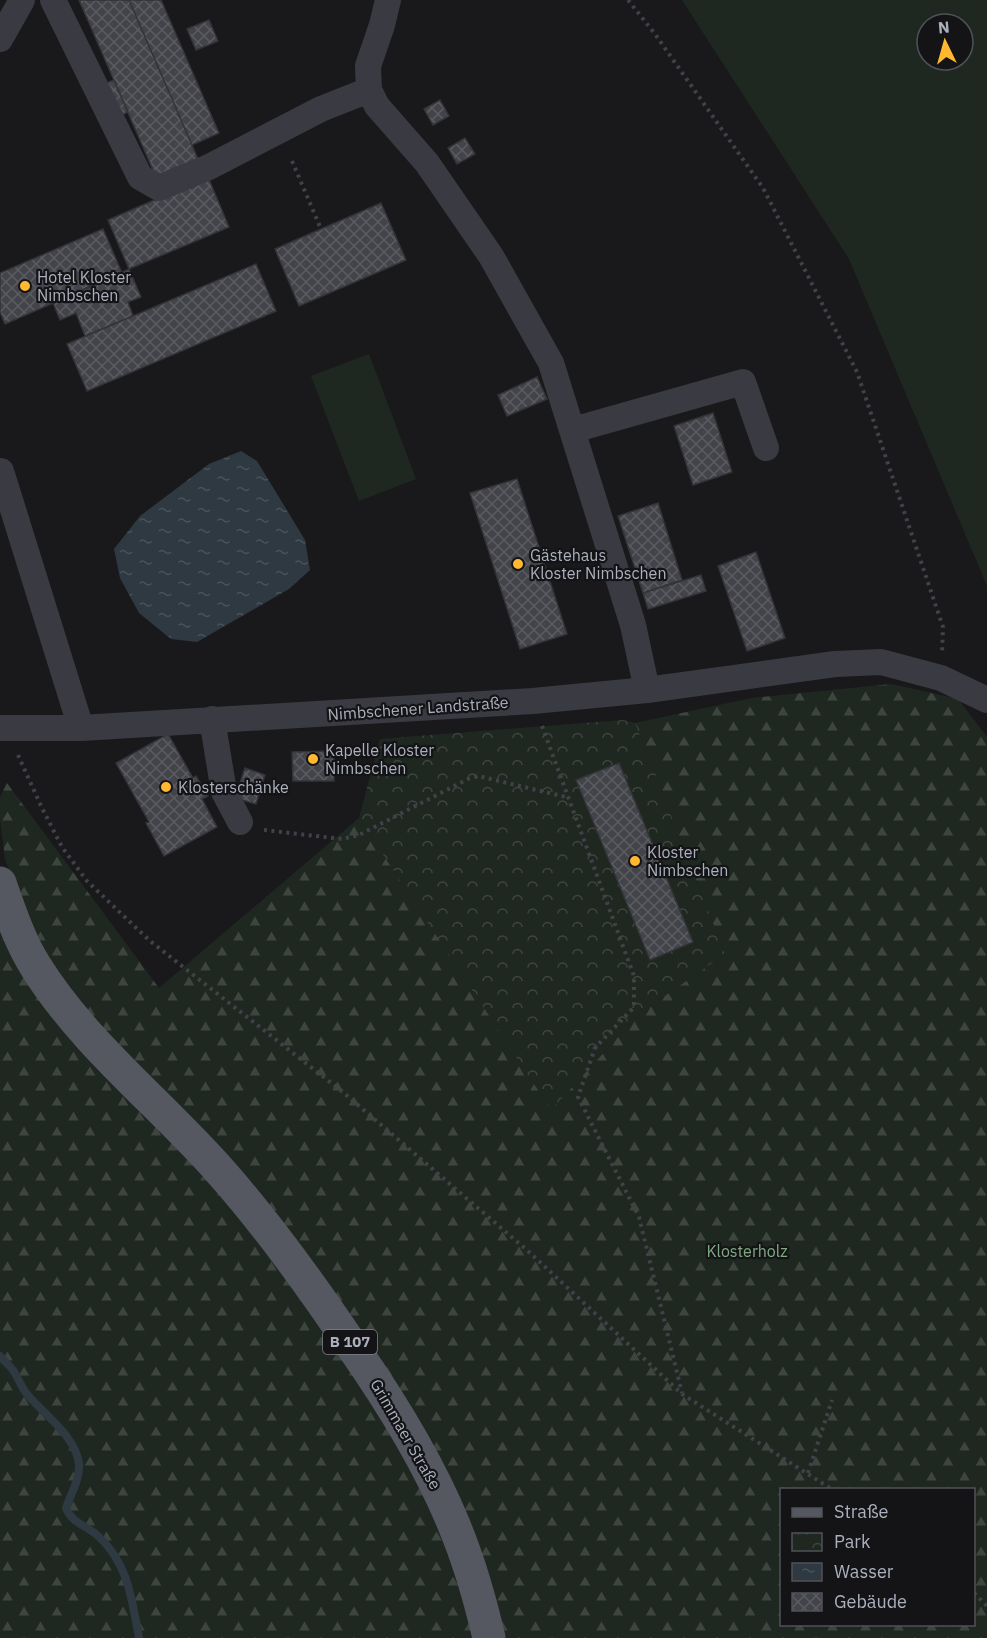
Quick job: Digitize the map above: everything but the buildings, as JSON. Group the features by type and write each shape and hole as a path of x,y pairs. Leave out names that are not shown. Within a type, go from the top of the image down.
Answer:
{"main road":[{"name":"Grimmaer Straße","path":"0,883 25,947 62,1004 219,1170 279,1242 373,1376 409,1435 453,1522 471,1568 489,1638"}],"street":[{"path":"0,39 22,0"},
{"path":"53,0 140,177 159,188 209,167 321,109 369,90"},
{"path":"388,0 368,66 369,90 377,106 427,163 491,256 551,363 633,625 647,690"},
{"path":"573,430 743,382 766,448"},
{"path":"1,471 81,728"},
{"name":"Nimbschener Landstraße","path":"3,729 81,728 533,701 647,690 835,664 881,662 941,678 987,700"},
{"path":"212,719 224,792 240,822"}],"path":[{"path":"628,0 655,34 763,188 857,372 943,627 941,678"},
{"path":"292,160 321,229"},
{"path":"533,701 634,976 634,1007 595,1048 578,1097 639,1217 682,1394"},
{"path":"3,729 62,847 87,881 150,940 344,1093 529,1252 682,1394 830,1488"},
{"path":"240,822 268,831 342,839 359,835 478,776 567,797"},
{"path":"808,1473 832,1400"},
{"path":"975,1594 987,1606"}],"green space":[{"path":"682,0 987,0 987,586 849,259"},
{"path":"369,354 416,479 359,501 311,376"},
{"name":"Klosterholz","path":"891,684 958,699 987,737 987,1638 504,1638 466,1517 119,1047 59,978 20,901 5,859 0,797 7,783 159,988 359,818 552,1109 640,1013 725,954 635,723 752,698"},
{"path":"623,720 635,723 725,954 640,1013 551,1110 359,818 380,739"},
{"path":"0,924 267,1251 360,1382 418,1484 439,1530 456,1573 474,1638 0,1638"}],"water":[{"path":"241,451 257,461 305,540 310,570 289,589 197,642 171,639 139,613 120,578 114,549 140,516 209,464"}],"waterway":[{"path":"0,1356 13,1370 27,1394 58,1426 77,1454 79,1464 77,1481 66,1508 75,1520 97,1535 116,1557 127,1582 139,1638"}],"place":[{"name":"Hotel Kloster Nimbschen","path":"25,286"},
{"name":"Gästehaus Kloster Nimbschen","path":"518,564"},
{"name":"Kapelle Kloster Nimbschen","path":"313,759"},
{"name":"Klosterschänke","path":"166,787"},
{"name":"Kloster Nimbschen","path":"635,861"}]}
